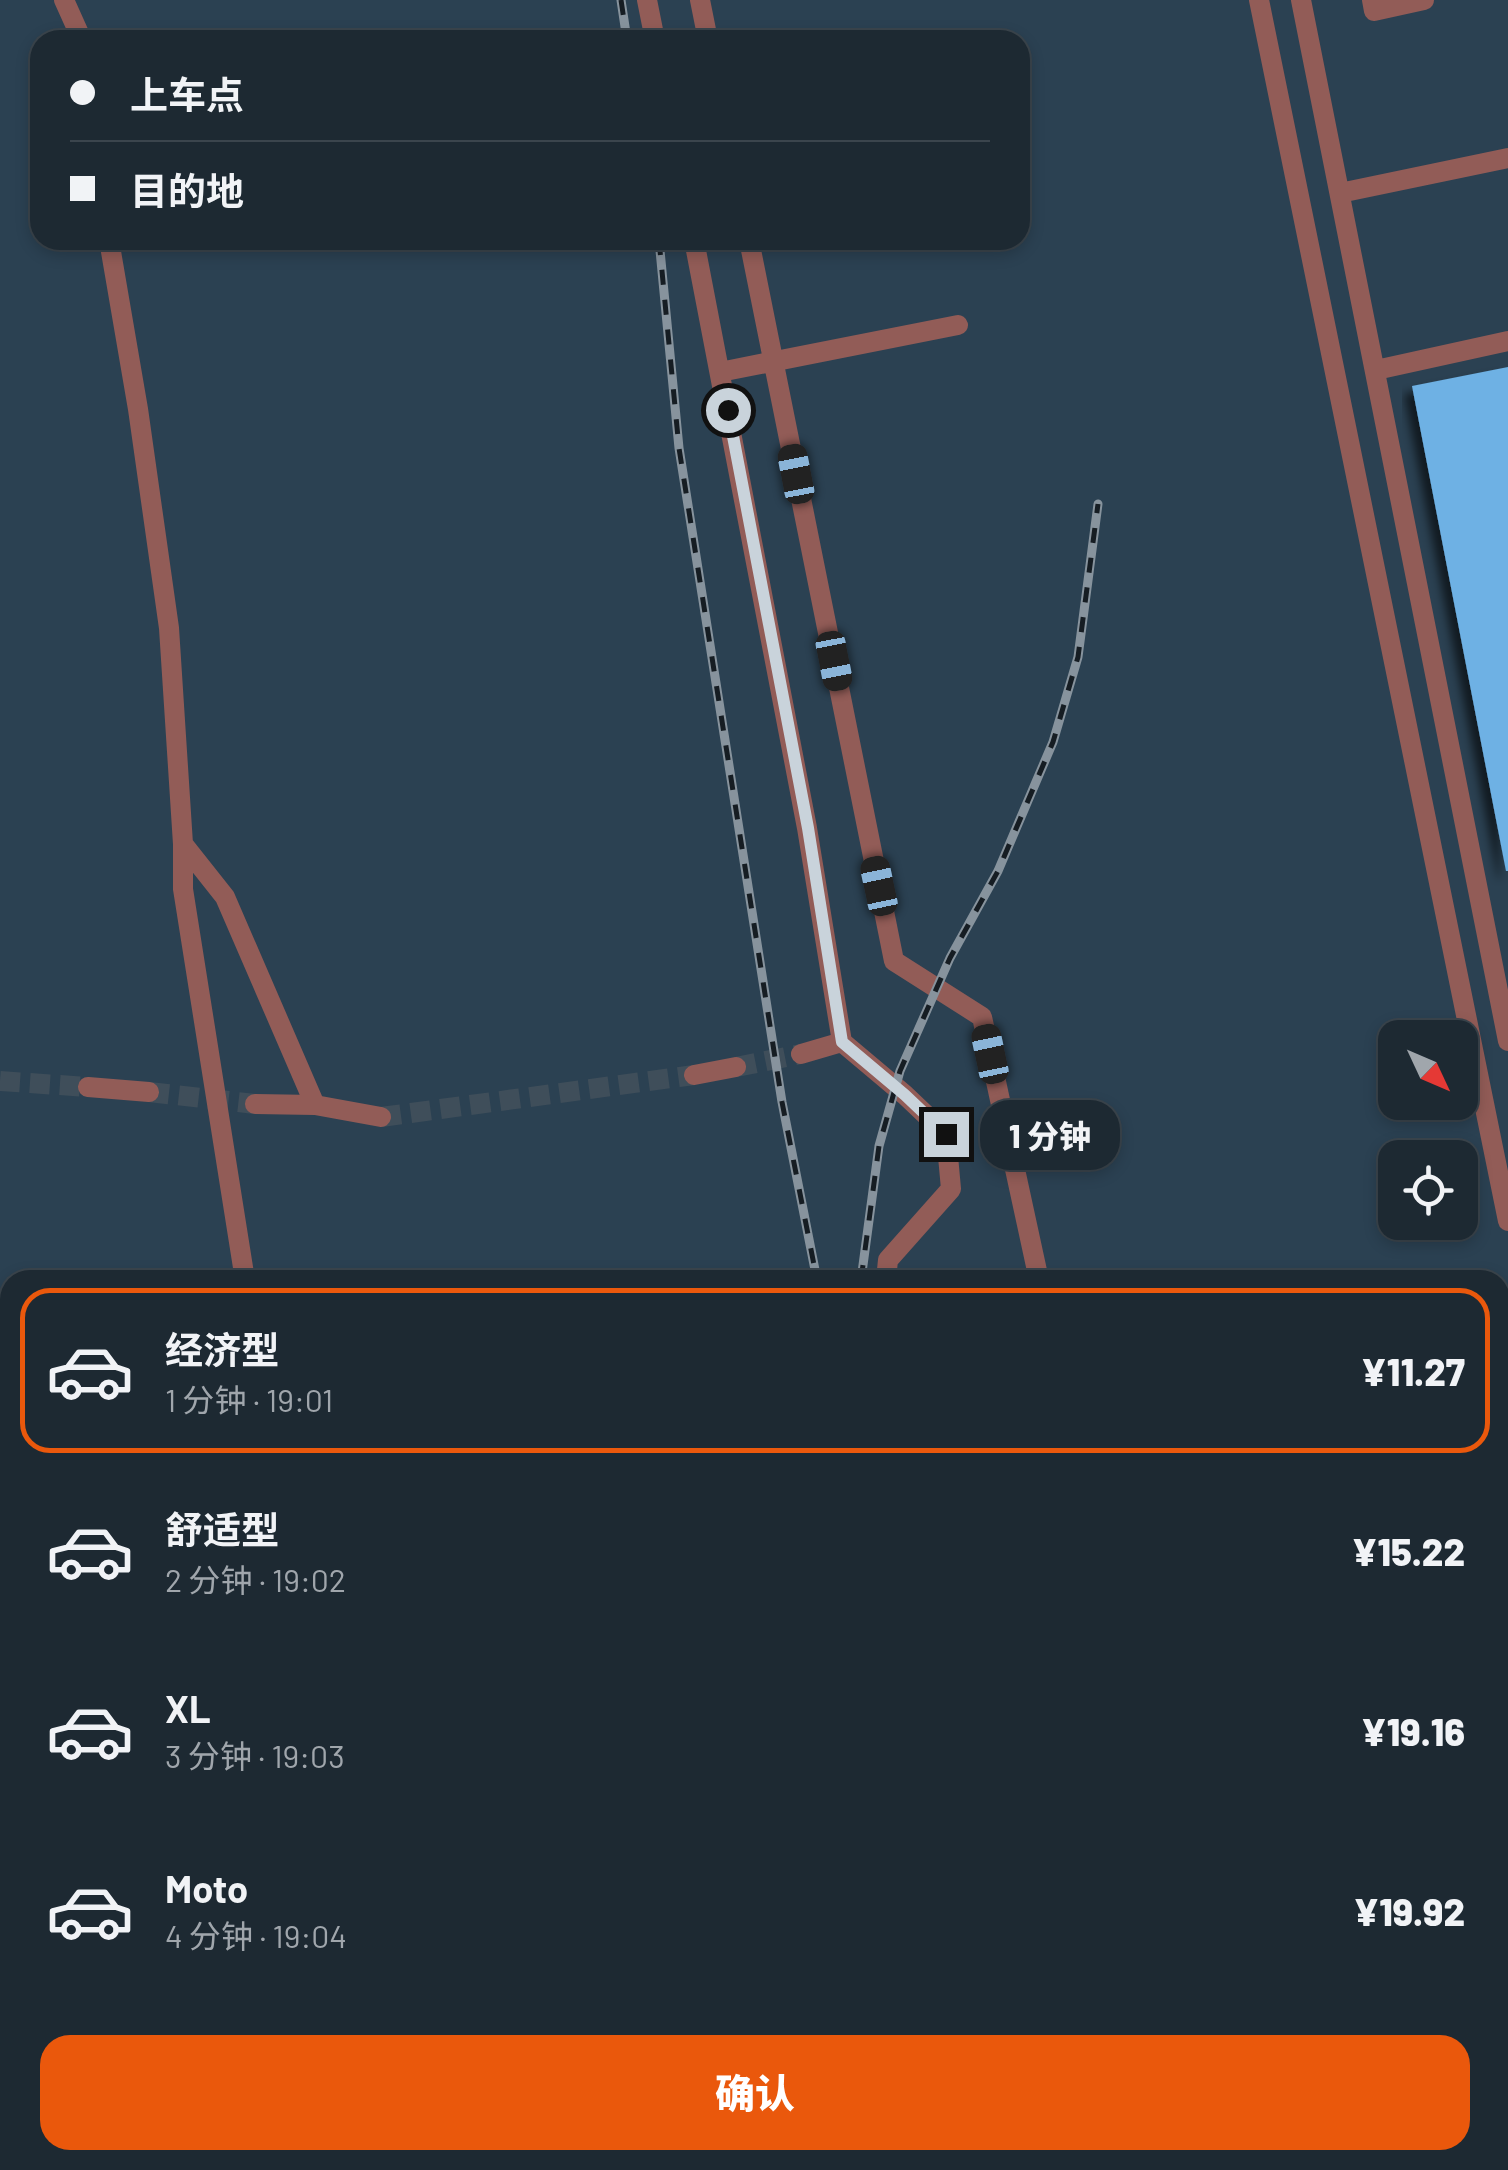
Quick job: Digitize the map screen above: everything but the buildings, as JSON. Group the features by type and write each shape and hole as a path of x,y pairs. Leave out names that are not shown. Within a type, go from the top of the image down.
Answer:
{"street":[{"path":"64,0 78,30"},
{"path":"647,0 653,30"},
{"path":"700,0 706,30"},
{"path":"1259,0 1508,1221"},
{"path":"1301,0 1507,1035"},
{"path":"1372,0 1374,11 1424,0"},
{"path":"1340,193 1508,158"},
{"path":"111,250 138,409 168,628 183,889 243,1270"},
{"path":"696,250 808,828 842,1042 946,1134 950,1188 888,1260 887,1270"},
{"path":"751,250 894,961 982,1016 1036,1270"},
{"path":"720,372 958,325"},
{"path":"1376,370 1508,342"},
{"path":"182,844 225,897 315,1106"},
{"path":"800,1054 842,1042"},
{"path":"694,1076 736,1067"},
{"path":"88,1088 149,1092"},
{"path":"255,1104 315,1106 381,1117"}],"shaded area":[{"path":"0,0 1508,0 1508,1270 0,1270"}],"tunnel":[{"path":"736,1067 801,1054"},
{"path":"381,1117 694,1075"},
{"path":"0,1081 88,1087"},
{"path":"149,1092 255,1104"}],"railway":[{"path":"621,0 626,30"},
{"path":"660,250 679,448 782,1102 815,1270"},
{"path":"862,1270 879,1146 900,1071 950,958 998,871 1053,742 1078,657 1098,504"}],"route":[{"path":"728,410 808,828 842,1042 946,1134"}]}
